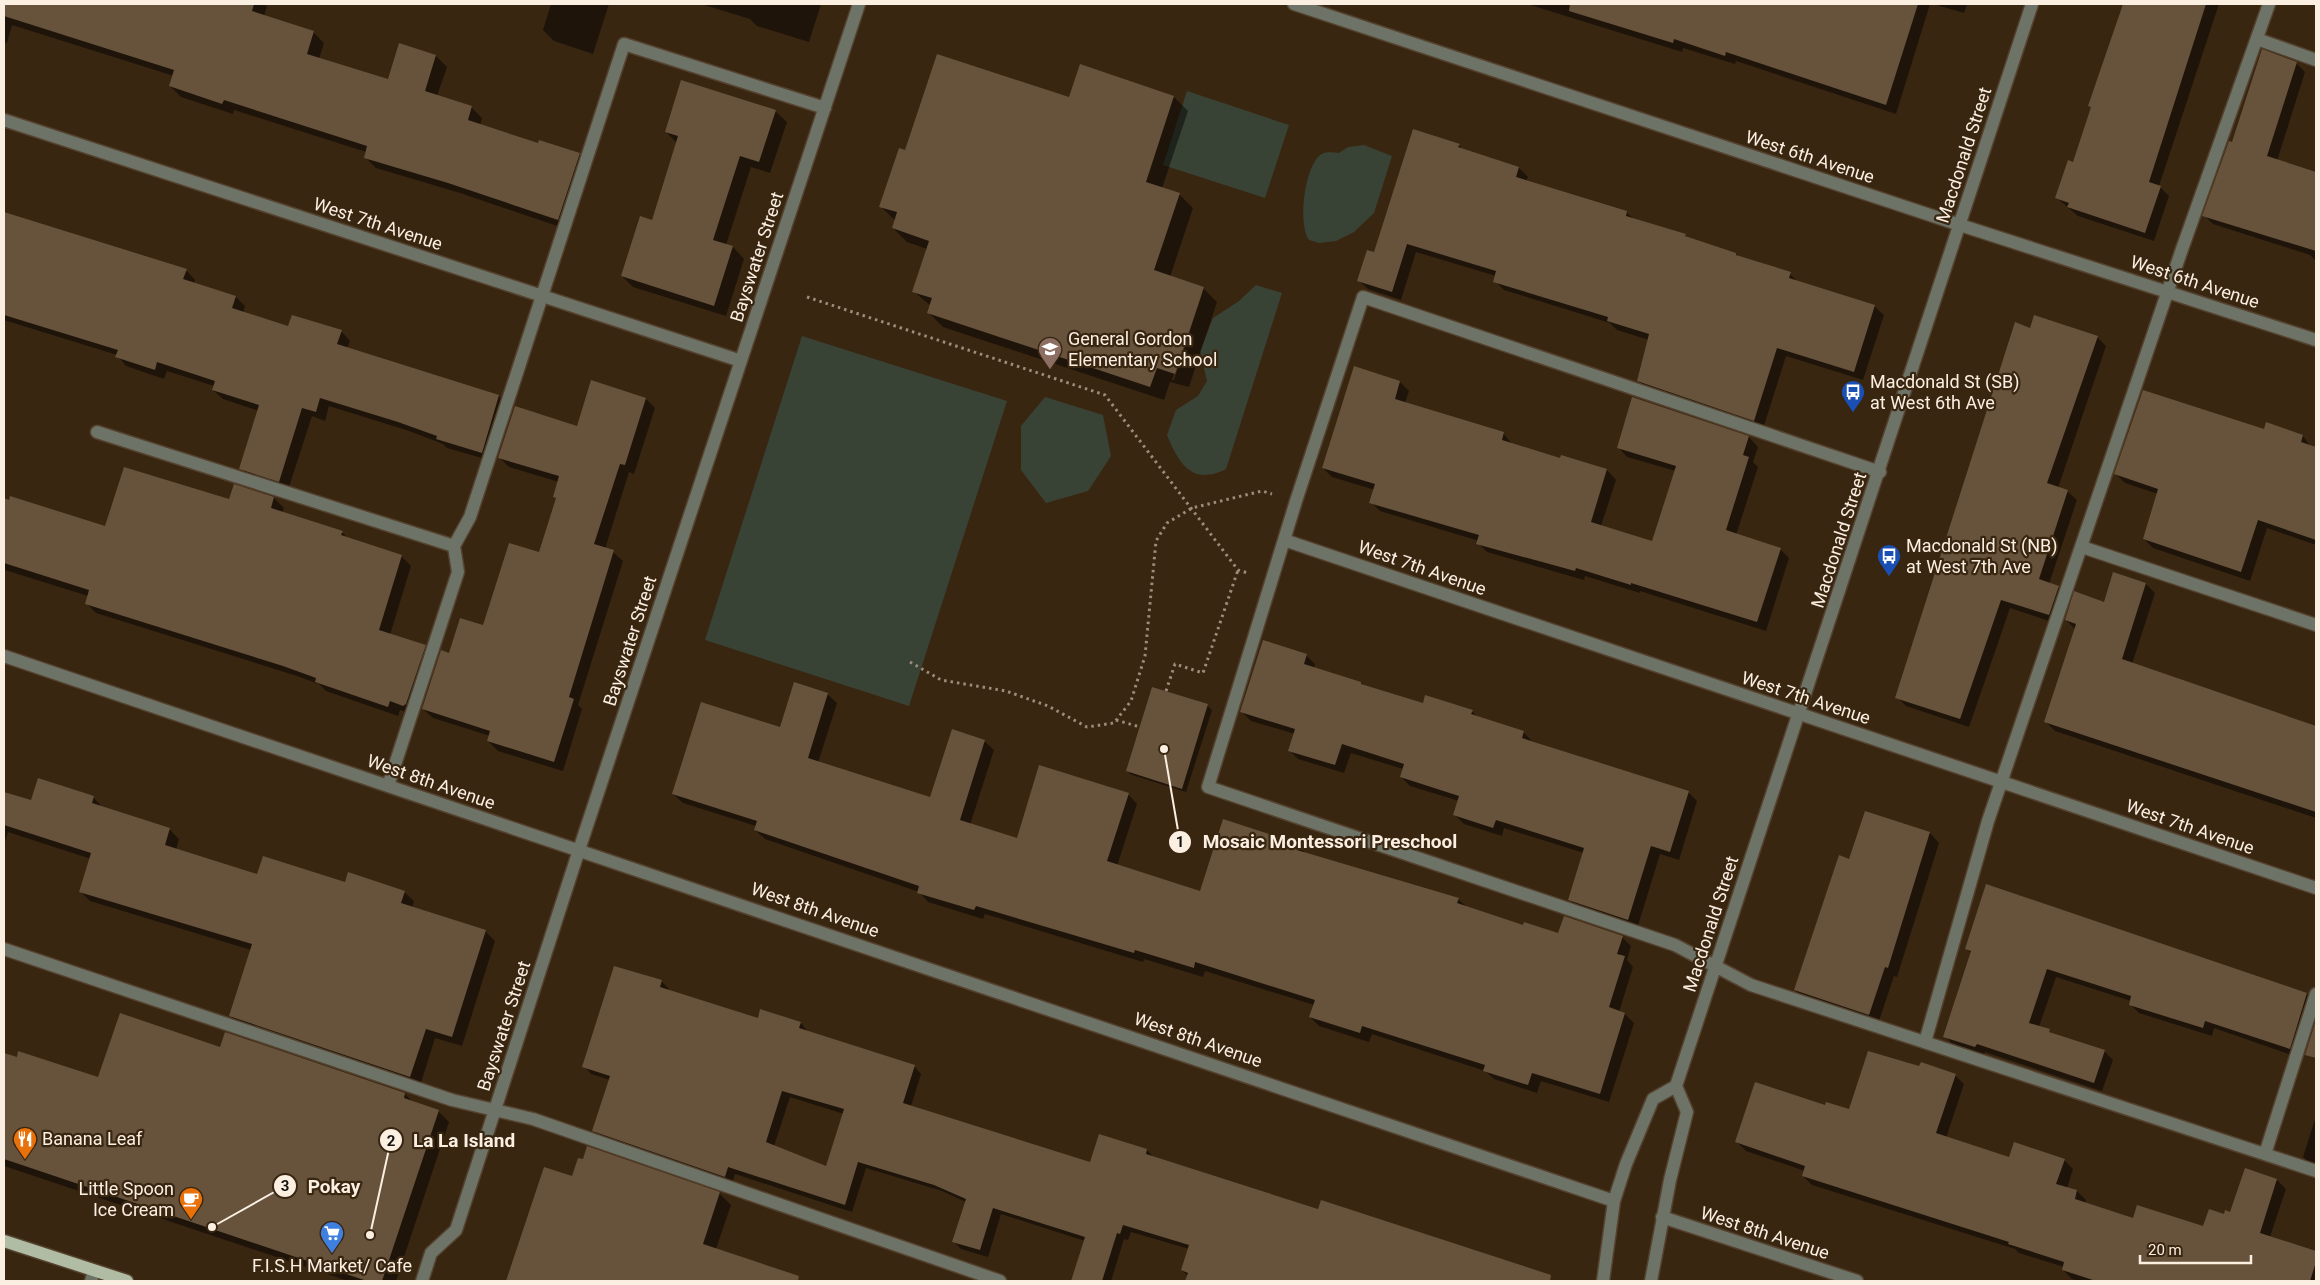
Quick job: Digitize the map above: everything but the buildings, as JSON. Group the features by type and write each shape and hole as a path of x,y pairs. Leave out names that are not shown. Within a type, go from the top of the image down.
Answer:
{"main road":[{"path":"4,1241 92,1276 127,1281"}],"street":[{"name":"Bayswater Street","path":"422,1281 431,1253 456,1230 579,850 859,4"},
{"name":"West 6th Avenue","path":"1294,4 1960,225 2316,340"},
{"name":"Macdonald Street","path":"1676,1086 1880,472 2032,4"},
{"path":"1925,1042 1986,830 2181,252 2268,4"},
{"path":"2257,39 2316,60"},
{"path":"388,786 458,572 454,546 470,518 624,44 825,108"},
{"name":"West 7th Avenue","path":"4,120 741,361"},
{"path":"1880,472 1363,297 1296,502 1208,787 1675,945 1751,985 2316,1171"},
{"path":"97,432 454,546"},
{"name":"West 7th Avenue","path":"1284,540 2316,888"},
{"path":"2082,547 2316,625"},
{"name":"West 8th Avenue","path":"4,656 1614,1201"},
{"path":"4,949 452,1100 533,1119 1000,1281"},
{"path":"2266,1154 2316,994"},
{"path":"1603,1281 1614,1201 1626,1164 1653,1099 1676,1086 1686,1112 1662,1217 1651,1281"},
{"name":"West 8th Avenue","path":"1662,1217 1857,1281"}],"path":[{"path":"807,297 1105,395 1238,570 1272,580"},
{"path":"910,662 941,680 1006,691 1048,706 1087,727 1114,723 1130,701 1145,656 1156,541 1167,523 1192,508 1262,491 1296,502"},
{"path":"1166,691 1175,664 1203,673 1238,570"},
{"path":"1116,720 1140,727"}],"green space":[{"path":"1187,91 1289,125 1265,198 1163,165"},
{"path":"1364,145 1392,156 1374,213 1354,232 1336,241 1319,243 1309,240 1303,211 1306,186 1313,165 1322,154 1330,152 1339,153 1348,147"},
{"path":"1256,285 1282,293 1226,469 1214,474 1204,475 1196,473 1182,463 1176,455 1167,435 1176,410 1198,396 1207,381 1200,351 1213,318 1239,301"},
{"path":"802,336 1007,401 909,706 705,640"},
{"path":"1045,397 1103,415 1111,456 1088,491 1046,503 1021,470 1021,426"}],"place":[{"name":"General Gordon Elementary School","path":"1050,370"},
{"name":"Macdonald St (SB) at West 6th Ave","path":"1853,413"},
{"name":"Macdonald St (NB) at West 7th Ave","path":"1889,577"},
{"name":"Mosaic Montessori Preschool","path":"1164,749"},
{"name":"Banana Leaf","path":"25,1160"},
{"name":"Little Spoon Ice Cream","path":"191,1220"},
{"name":"Pokay","path":"212,1227"},
{"name":"La La Island","path":"370,1235"},
{"name":"F.I.S.H Market/ Cafe","path":"332,1254"}]}
